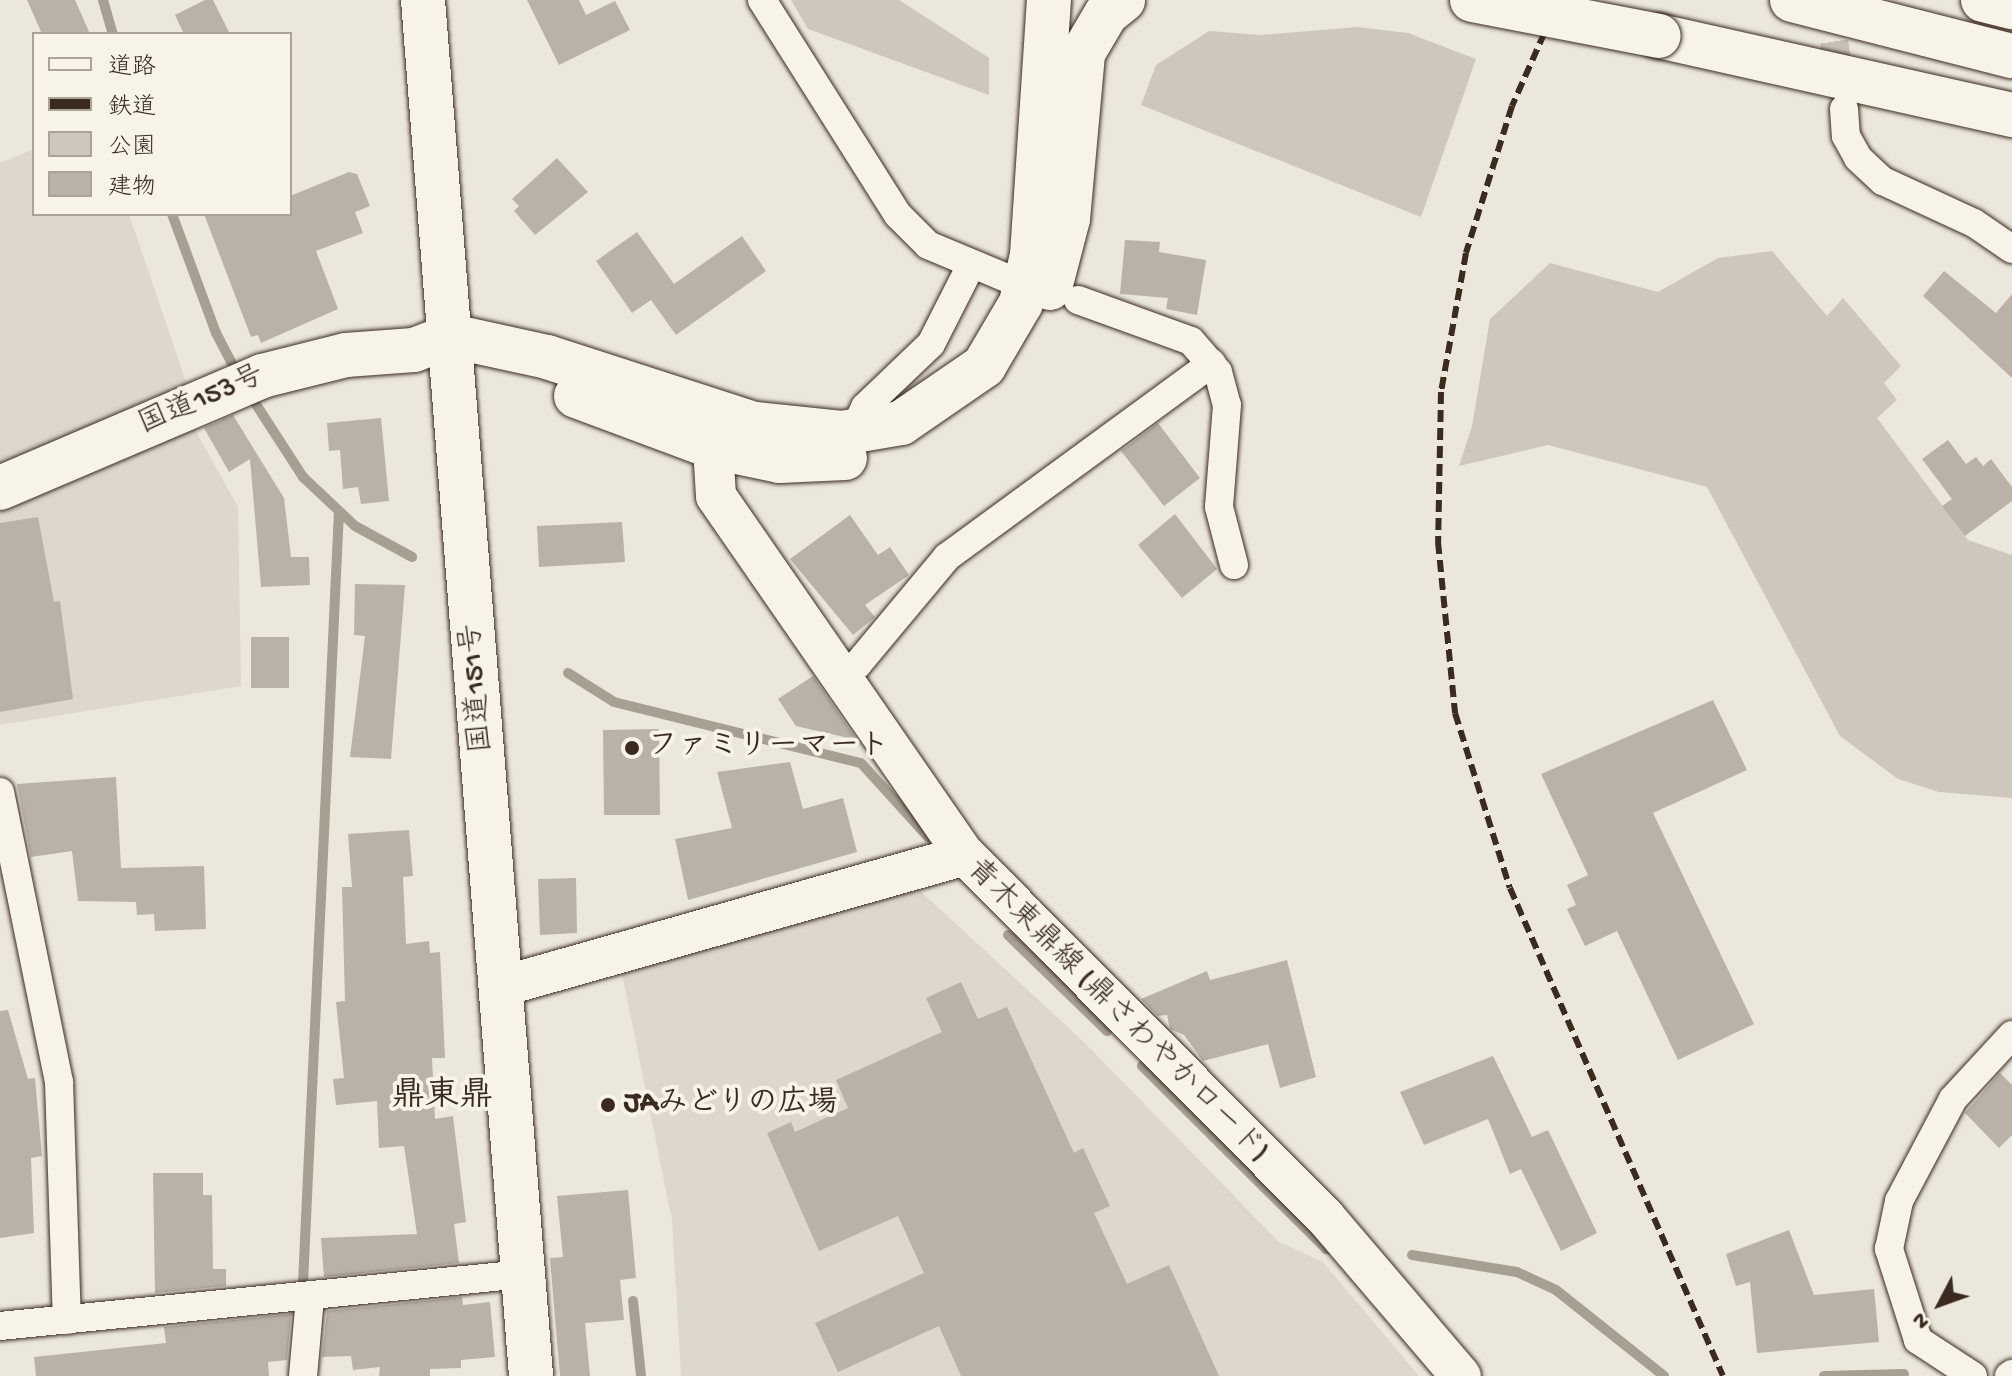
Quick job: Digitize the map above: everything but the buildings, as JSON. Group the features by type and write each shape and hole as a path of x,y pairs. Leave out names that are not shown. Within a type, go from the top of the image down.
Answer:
{"highway":[{"name":"国道151号","path":"423,0 439,351 503,986 531,1376"},
{"path":"439,351 547,357 755,424 853,432 924,412 984,366 1011,328 1032,255 1049,0"},
{"path":"439,351 541,383 713,447 780,461 830,461 908,440 983,394 1017,355 1059,263 1083,53 1106,14 1123,0"},
{"path":"1472,0 1659,36 2012,115"},
{"path":"1792,0 2012,56"},
{"path":"1983,0 2012,7"},
{"name":"国道153号","path":"0,488 241,385 346,355 439,351"}],"main road":[{"path":"713,447 716,496 842,673 965,855"},
{"name":"青木東鼎線 (鼎さわやかロード)","path":"503,986 965,855 1325,1217 1461,1376"}],"street":[{"path":"762,0 898,215 928,245 1009,279"},
{"path":"1844,109 1846,136 1858,158 1883,181 1974,223 2012,249"},
{"path":"853,432 865,407 931,344 971,265"},
{"path":"1078,300 1191,341 1212,363 1227,405 1219,507 1234,565"},
{"path":"842,673 857,665 947,557 1212,363"},
{"path":"0,792 59,1082 67,1320"},
{"path":"1973,1376 1918,1340 1889,1249 1899,1201 1953,1099 2012,1035"},
{"path":"0,1326 524,1274"},
{"path":"303,1376 310,1297"}],"shaded area":[{"path":"32,150 32,216 130,216 187,385 0,466 0,163"},
{"path":"193,426 238,507 241,686 0,725 0,508"},
{"path":"916,887 1084,1042 1279,1242 1323,1262 1419,1376 681,1376 672,1220 622,974"}],"green space":[{"path":"791,0 899,0 989,58 989,95 808,29"},
{"path":"1357,27 1408,33 1476,59 1421,217 1141,105 1156,65 1209,31 1260,35"},
{"path":"1772,251 1827,316 1843,298 1901,366 1884,383 1897,400 1877,418 1968,540 2012,555 2012,798 1939,792 1898,779 1840,736 1707,487 1548,445 1459,466 1472,426 1490,319 1550,263 1658,292 1718,258"}],"waterway":[{"path":"103,0 112,32"},
{"path":"173,216 216,333 238,375"},
{"path":"248,392 303,477 355,526 412,557"},
{"path":"303,1283 339,512"},
{"path":"568,673 614,702 861,763 928,837"},
{"path":"1008,935 1107,1031"},
{"path":"1142,1066 1326,1249 1337,1250"},
{"path":"1412,1255 1517,1272 1556,1290 1664,1376"},
{"path":"633,1301 641,1376"},
{"path":"1824,1376 1904,1374"}],"tunnel":[{"path":"1828,0 1841,88"}],"railway":[{"path":"1559,0 1512,106 1466,253 1441,392 1438,542 1455,713 1510,888 1723,1376"}],"place":[{"name":"ファミリーマート","path":"632,748"},
{"name":"JAみどりの広場","path":"608,1105"}],"district":[{"name":"鼎東鼎","path":"442,1099"}]}
